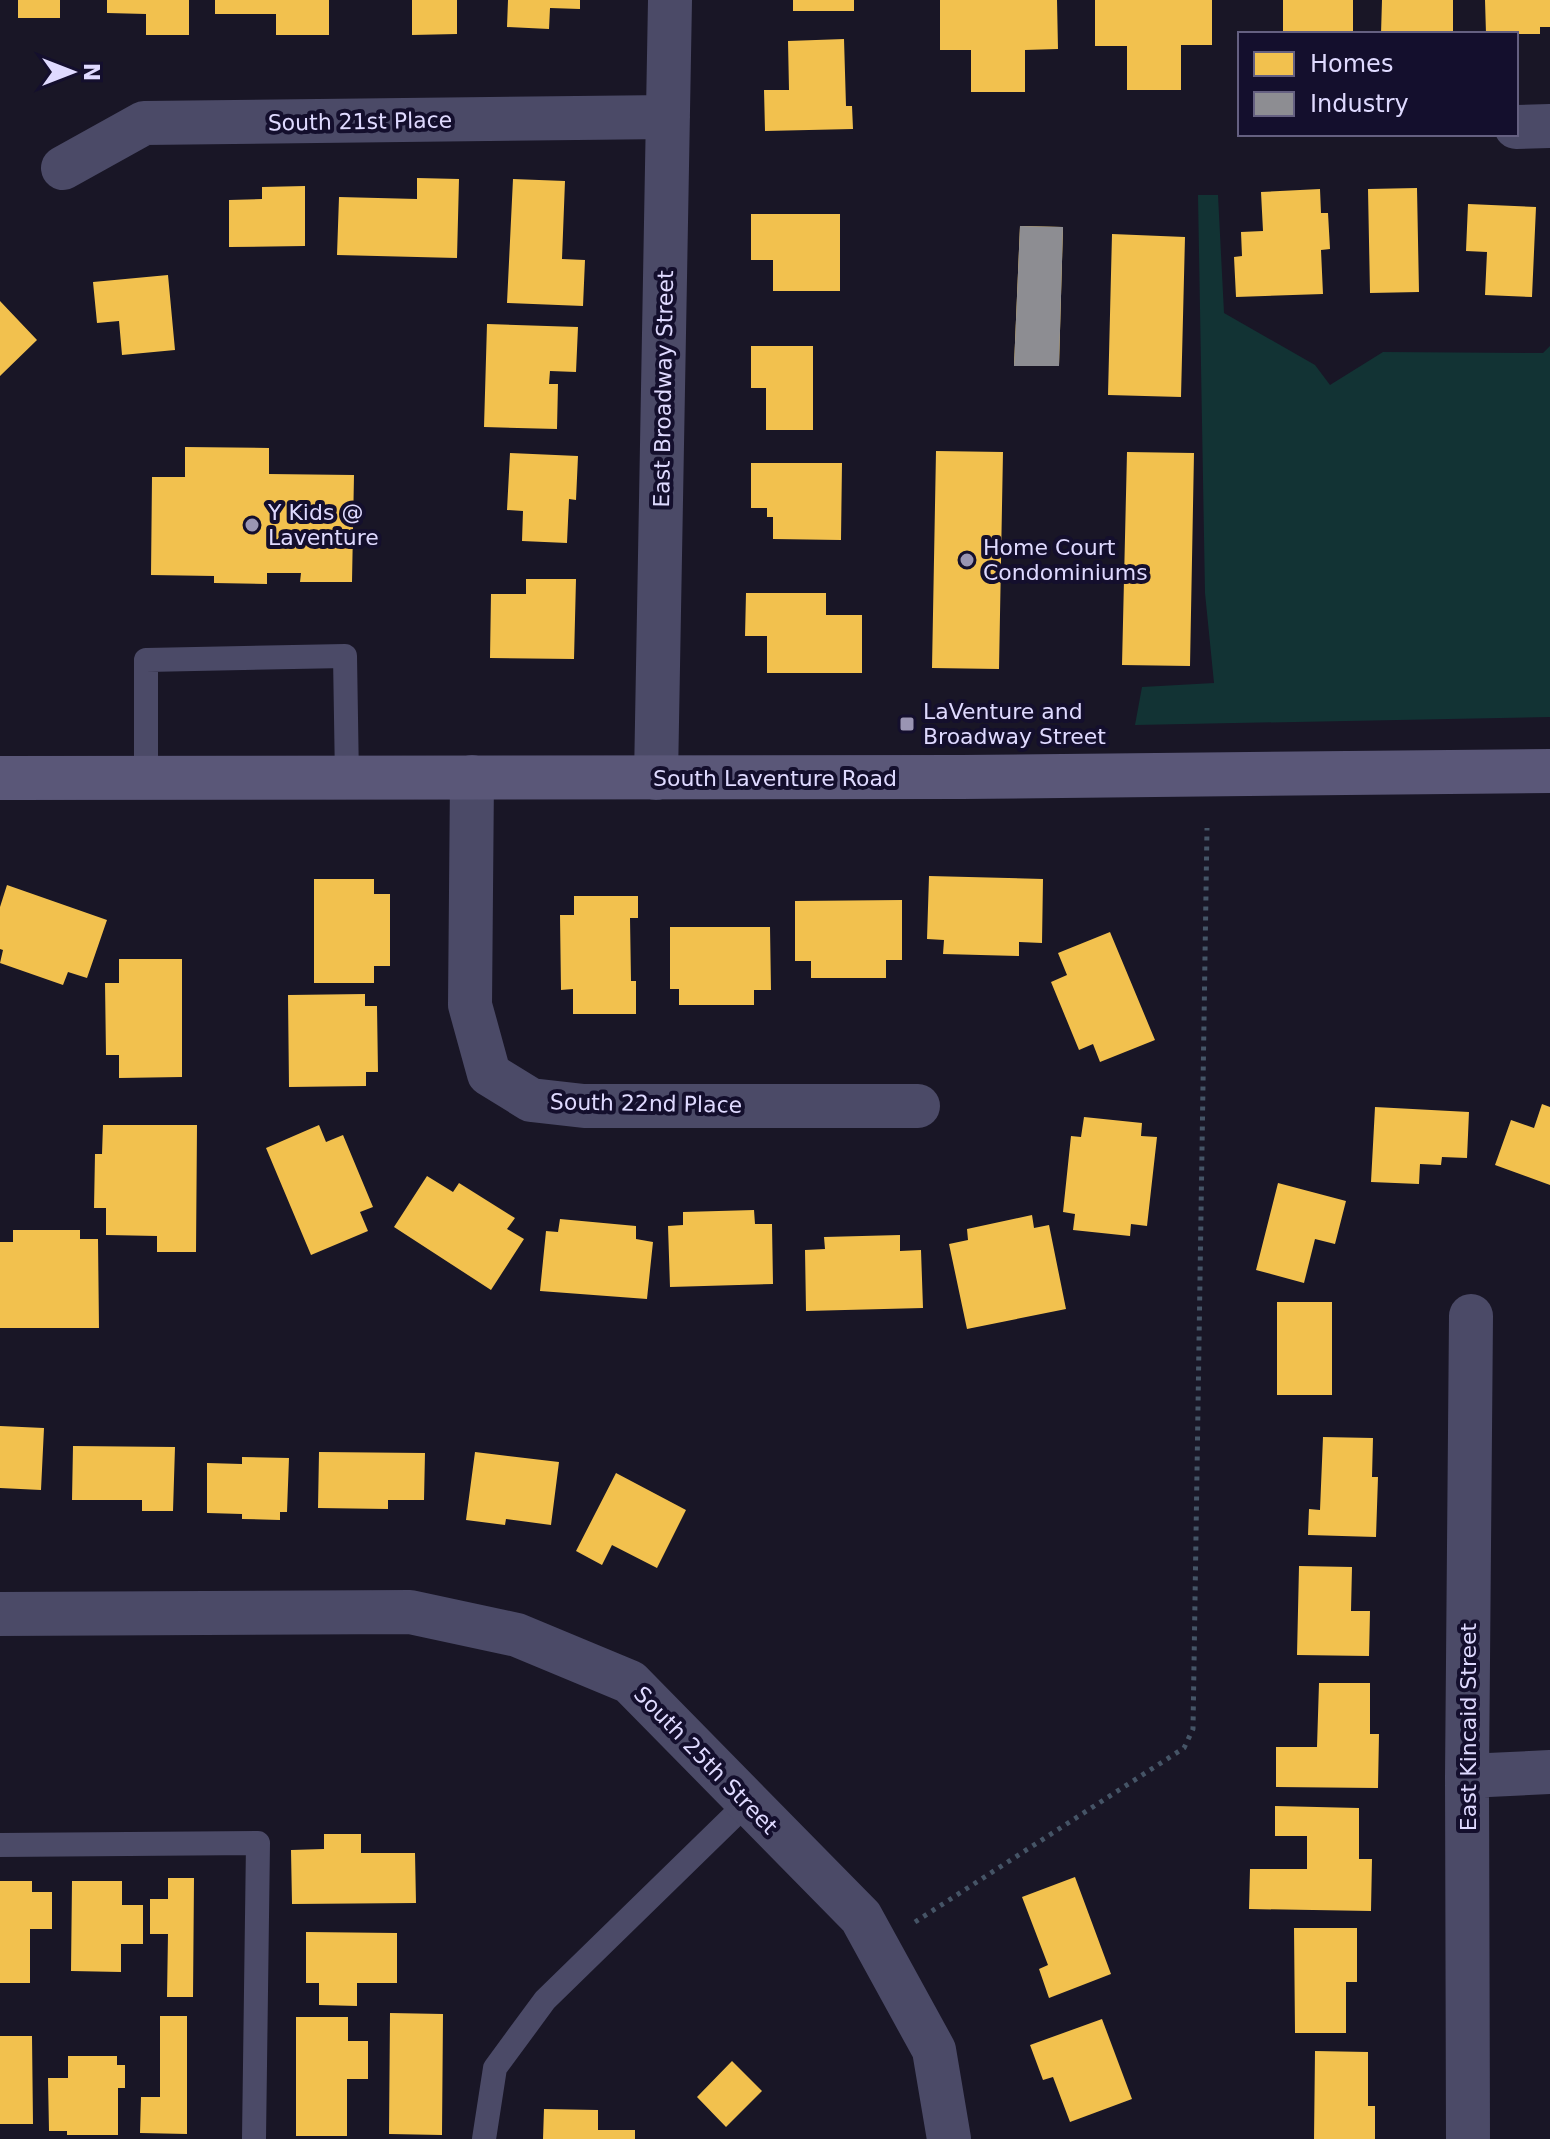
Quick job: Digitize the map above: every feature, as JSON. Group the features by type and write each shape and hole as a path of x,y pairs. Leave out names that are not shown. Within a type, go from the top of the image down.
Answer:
{"street":[{"name":"East Broadway Street","path":"656,778 670,0"},
{"name":"South 21st Place","path":"63,168 144,123 668,117"},
{"path":"1518,127 1550,126"},
{"name":"South Laventure Road","path":"0,778 656,778 1550,771"},
{"name":"South 22nd Place","path":"472,777 470,1005 489,1074 531,1100 584,1106 918,1106"},
{"name":"East Kincaid Street","path":"1468,2139 1471,1316"},
{"name":"South 25th Street","path":"0,1614 410,1612 517,1635 630,1682 861,1917 934,2050 949,2139"},
{"path":"1467,1776 1550,1772"}],"lane":[{"path":"146,778 146,660 345,656 347,779"},
{"path":"484,2139 495,2068 545,2000 747,1803"},
{"path":"0,1845 258,1843 254,2139"}],"path":[{"path":"915,1922 1184,1748 1193,1729 1207,828"}],"green space":[{"path":"1198,195 1218,195 1224,313 1315,365 1330,385 1383,352 1543,353 1550,346 1550,717 1135,725 1142,687 1214,683 1205,593"}],"building: Homes":[{"path":"18,0 60,0 60,18 18,18"},
{"path":"107,0 189,0 189,35 146,35 146,14 107,13"},
{"path":"215,0 329,0 329,35 276,35 276,14 215,14"},
{"path":"412,0 457,0 457,34 412,35"},
{"path":"508,0 580,0 580,9 550,8 549,29 507,27"},
{"path":"793,0 854,0 854,11 793,11"},
{"path":"940,0 1057,0 1058,49 1025,50 1025,92 971,92 971,50 940,50"},
{"path":"1095,0 1212,0 1212,45 1181,45 1181,90 1127,90 1127,46 1095,46"},
{"path":"1283,0 1353,0 1353,32 1283,32"},
{"path":"1382,0 1453,0 1453,32 1381,32"},
{"path":"1485,0 1550,0 1550,27 1540,27 1540,34 1486,32"},
{"path":"844,39 846,106 852,106 853,129 765,131 764,90 789,90 788,41"},
{"path":"417,178 459,179 457,258 337,255 339,197 417,199"},
{"path":"513,179 565,181 562,259 585,260 583,306 507,303"},
{"path":"305,186 305,246 229,247 229,200 262,199 262,187"},
{"path":"1417,188 1419,292 1370,293 1368,189"},
{"path":"1320,189 1321,213 1328,213 1330,249 1321,250 1323,294 1236,297 1234,257 1242,256 1241,232 1263,231 1261,192"},
{"path":"1468,204 1536,207 1532,297 1485,295 1487,252 1466,251"},
{"path":"751,214 840,214 840,291 773,291 773,260 751,260"},
{"path":"1020,226 1063,227 1059,366 1014,366"},
{"path":"1112,234 1185,237 1181,397 1108,395"},
{"path":"168,275 175,350 122,355 119,321 97,323 93,282"},
{"path":"0,301 37,340 0,376"},
{"path":"487,324 578,327 576,372 550,371 549,384 558,384 557,429 484,427"},
{"path":"751,346 813,346 813,430 766,430 766,388 751,388"},
{"name":"Y Kids @ Laventure","path":"185,447 269,448 269,474 354,475 352,582 300,582 301,573 267,573 267,584 214,583 214,576 151,575 152,477 185,477"},
{"name":"Home Court Condominiums","path":"936,451 1003,452 999,669 932,668"},
{"name":"Home Court Condominiums","path":"1127,452 1194,453 1190,666 1122,665"},
{"path":"510,453 578,456 576,500 569,499 567,543 522,541 523,511 507,510"},
{"path":"751,463 842,463 841,540 773,539 773,517 767,517 767,508 751,508"},
{"path":"526,579 576,579 574,659 490,658 491,594 526,594"},
{"path":"746,593 826,593 826,615 862,615 862,673 767,673 767,636 745,636"},
{"path":"929,876 1043,879 1042,943 1019,942 1019,956 943,954 944,940 927,939"},
{"path":"314,879 374,879 374,894 390,894 390,966 374,966 374,983 314,983"},
{"path":"7,885 107,920 87,978 68,972 63,985 0,963 3,950 0,949 0,907"},
{"path":"574,896 638,896 638,918 630,918 631,981 636,981 636,1014 573,1014 573,989 561,990 560,915 574,915"},
{"path":"902,900 902,960 886,960 886,978 811,978 811,961 795,961 795,901"},
{"path":"670,927 770,927 771,990 754,990 754,1005 679,1005 679,989 670,989"},
{"path":"1110,932 1155,1040 1100,1062 1093,1044 1079,1050 1051,982 1067,975 1058,953"},
{"path":"119,959 182,959 182,1077 119,1078 119,1055 106,1055 105,983 119,983"},
{"path":"365,994 365,1006 377,1006 378,1072 366,1072 366,1086 289,1087 288,995"},
{"path":"1542,1104 1550,1107 1550,1185 1495,1165 1511,1120 1534,1128"},
{"path":"1375,1107 1469,1112 1467,1158 1442,1157 1441,1165 1420,1164 1419,1184 1371,1182"},
{"path":"1084,1117 1142,1123 1141,1136 1157,1137 1147,1226 1131,1224 1130,1236 1073,1230 1075,1214 1063,1212 1071,1136 1081,1137"},
{"path":"103,1125 197,1125 196,1252 157,1252 157,1236 106,1235 106,1208 94,1208 95,1154 102,1154"},
{"path":"319,1125 326,1142 343,1135 373,1207 360,1212 368,1231 311,1255 266,1148"},
{"path":"427,1176 453,1192 459,1183 515,1218 507,1229 524,1239 491,1290 394,1227"},
{"path":"1278,1183 1346,1201 1335,1244 1315,1239 1304,1283 1256,1270"},
{"path":"754,1210 755,1224 772,1224 773,1284 670,1287 668,1226 683,1225 683,1212"},
{"path":"1032,1215 1034,1228 1049,1225 1066,1309 967,1329 949,1244 968,1240 967,1229"},
{"path":"560,1219 636,1226 636,1239 653,1242 647,1299 540,1291 546,1231 558,1232"},
{"path":"13,1230 80,1230 80,1239 98,1239 99,1328 0,1328 0,1242 13,1242"},
{"path":"900,1235 900,1251 921,1250 923,1308 806,1311 805,1250 825,1249 824,1237"},
{"path":"1277,1302 1332,1302 1332,1395 1277,1395"},
{"path":"0,1426 44,1428 41,1490 0,1488"},
{"path":"1323,1437 1373,1438 1372,1477 1378,1477 1376,1537 1308,1535 1309,1509 1320,1510"},
{"path":"73,1446 175,1447 173,1511 142,1511 142,1500 72,1500"},
{"path":"319,1452 425,1453 424,1500 388,1500 388,1509 318,1508"},
{"path":"475,1452 559,1462 551,1525 506,1519 505,1525 466,1520"},
{"path":"242,1457 289,1458 287,1512 280,1512 280,1520 242,1519 242,1514 207,1513 207,1463 242,1464"},
{"path":"616,1473 686,1510 657,1568 612,1545 602,1565 576,1551"},
{"path":"1299,1566 1352,1567 1351,1611 1370,1611 1369,1656 1297,1655"},
{"path":"1319,1683 1370,1683 1370,1734 1379,1734 1378,1788 1276,1787 1276,1747 1317,1747"},
{"path":"1275,1806 1359,1808 1359,1859 1372,1859 1371,1911 1249,1909 1250,1869 1307,1869 1307,1836 1275,1836"},
{"path":"324,1834 361,1834 361,1853 415,1853 416,1903 292,1904 291,1850 324,1849"},
{"path":"1075,1877 1111,1974 1049,1998 1039,1969 1048,1965 1022,1897"},
{"path":"168,1878 194,1878 193,1997 167,1997 168,1934 150,1934 150,1899 168,1899"},
{"path":"0,1881 32,1881 32,1892 52,1892 52,1929 30,1929 30,1983 0,1983"},
{"path":"72,1881 122,1881 122,1905 143,1905 143,1944 121,1944 121,1972 71,1971"},
{"path":"1294,1928 1357,1928 1357,1982 1346,1982 1346,2033 1295,2033"},
{"path":"306,1932 397,1933 397,1983 357,1983 357,2006 319,2005 319,1983 306,1983"},
{"path":"390,2013 443,2014 442,2135 389,2134"},
{"path":"160,2016 187,2016 187,2134 140,2133 141,2097 160,2097"},
{"path":"296,2017 348,2017 348,2041 368,2041 368,2079 347,2079 347,2136 296,2136"},
{"path":"1102,2019 1132,2099 1070,2122 1053,2077 1043,2080 1030,2045"},
{"path":"0,2036 32,2036 33,2124 0,2124"},
{"path":"1315,2051 1368,2052 1368,2106 1375,2106 1375,2139 1314,2139"},
{"path":"68,2056 117,2056 117,2065 125,2065 125,2088 118,2088 118,2135 67,2135 67,2131 49,2131 48,2078 68,2078"},
{"path":"732,2061 762,2091 726,2127 697,2097"},
{"path":"544,2109 598,2110 598,2130 635,2130 635,2139 543,2139"}],"building: Industry":[{"path":"1020,226 1063,227 1059,366 1014,366"}],"place":[{"name":"Y Kids @ Laventure","path":"252,525"},
{"name":"Home Court Condominiums","path":"967,560"},
{"name":"LaVenture and Broadway Street","path":"907,724"}]}
